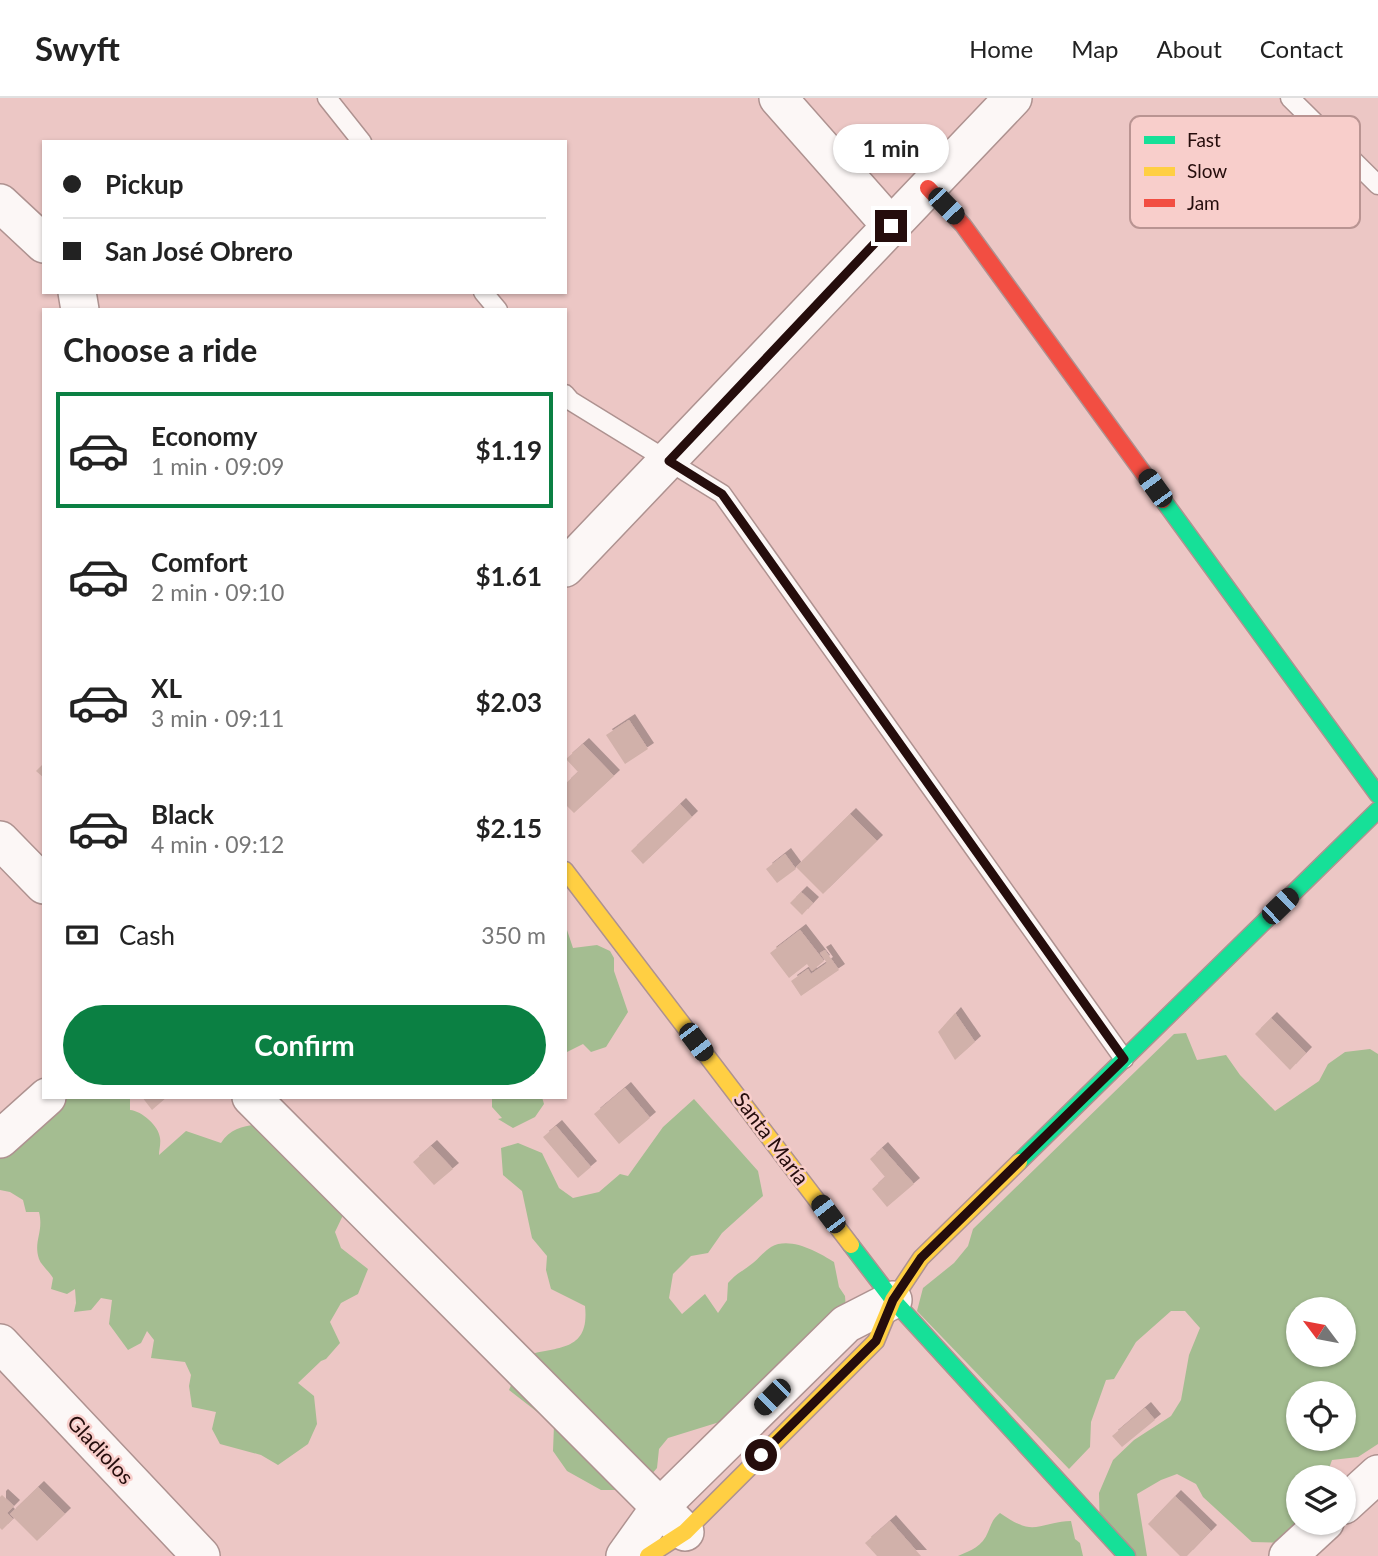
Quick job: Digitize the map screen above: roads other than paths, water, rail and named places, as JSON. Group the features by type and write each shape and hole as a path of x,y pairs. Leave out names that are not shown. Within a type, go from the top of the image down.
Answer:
{"street":[{"path":"778,98 891,226"},
{"path":"567,566 1013,98"},
{"path":"928,188 963,225 1378,795"},
{"path":"0,203 42,242"},
{"path":"648,1556 672,1520 846,1324 893,1300 921,1258 1378,810"},
{"path":"0,840 42,884"},
{"name":"Santa María","path":"567,873 893,1300 1127,1556"},
{"path":"0,1139 45,1099"},
{"path":"253,1099 672,1520"},
{"name":"Gladiolos","path":"0,1343 201,1556"},
{"path":"1356,1494 1378,1474"},
{"path":"625,1556 672,1520"},
{"path":"1288,1556 1311,1535"}],"lane":[{"path":"327,98 360,140"},
{"path":"1290,98 1308,116"},
{"path":"1360,167 1378,185"},
{"path":"485,294 496,308"},
{"path":"567,396 722,494 1124,1059"}]}
